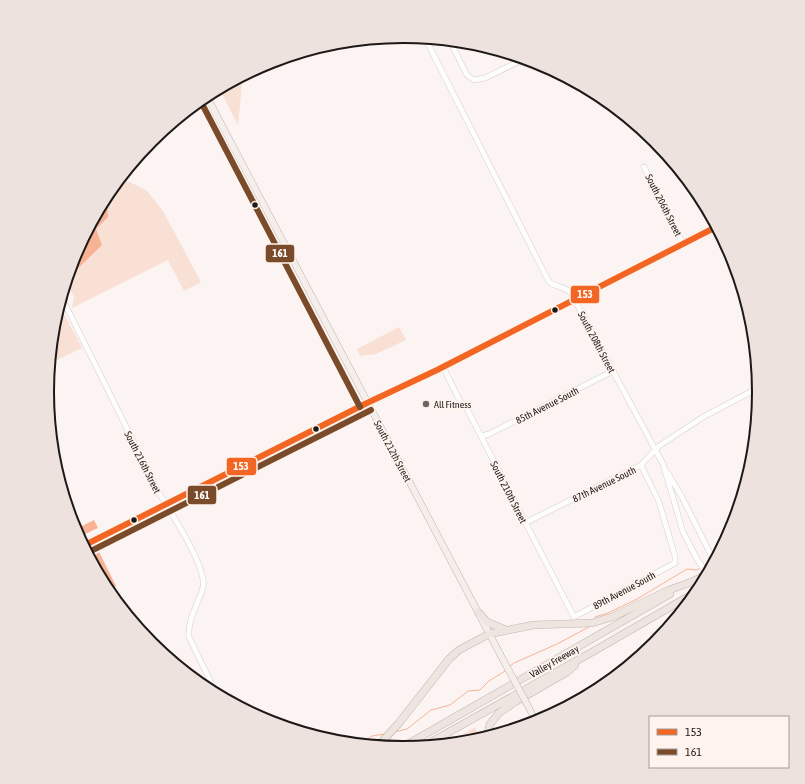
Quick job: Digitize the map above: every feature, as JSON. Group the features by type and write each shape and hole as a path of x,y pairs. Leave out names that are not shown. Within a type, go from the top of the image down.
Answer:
{"highway":[{"name":"Valley Freeway","path":"414,740 697,579"},
{"path":"384,740 449,659 459,650 489,634 533,625 573,621 592,623 612,617 669,590 694,581"},
{"name":"Valley Freeway","path":"437,739 682,600"},
{"path":"478,612 487,622 508,630"},
{"path":"489,730 490,724 499,713 567,672 594,651"}],"main road":[{"name":"South 212th Street","path":"210,102 533,715"},
{"path":"88,544 367,402 443,367 711,229"}],"street":[{"name":"South 208th Street","path":"428,44 548,280 552,285 568,290 575,300 655,450 662,464 683,532 704,569"},
{"path":"453,47 467,75 474,80 486,78 517,63"},
{"name":"South 206th Street","path":"644,167 683,244"},
{"name":"South 216th Street","path":"65,302 159,493 176,519 202,571 203,586 189,627 189,637 211,684"},
{"name":"South 210th Street","path":"443,367 460,401 466,406 573,621"},
{"name":"85th Avenue South","path":"481,436 489,434 613,371"},
{"name":"87th Avenue South","path":"525,523 641,465 659,446 703,417 752,391"},
{"path":"662,464 682,497 711,555"},
{"name":"89th Avenue South","path":"573,621 675,563 675,556 659,502 641,465"}],"shaded area":[{"path":"242,82 238,125 222,94"},
{"path":"125,181 130,182 147,191 163,211 201,282 184,291 168,260 72,308 74,297 69,288 80,258 100,217 112,198"},
{"path":"107,206 108,217 96,229 102,245 75,271 89,238"},
{"path":"63,311 82,348 55,361"},
{"path":"399,327 406,340 376,354 360,356 357,349"},
{"path":"94,520 98,528 84,535 80,527"},
{"path":"99,552 116,586 113,588 112,586 94,556"},
{"path":"475,727 477,733 471,734 461,736"}],"waterway":[{"path":"595,617 608,613 637,599 687,569 697,570 700,568"},
{"path":"509,667 514,663 557,644 589,627"},
{"path":"394,732 407,729 431,710 450,705 468,691 480,690 489,681 505,671"},
{"path":"368,739 372,736 385,734"}],"transit line":[{"name":"161","path":"203,106 360,407"},
{"name":"153","path":"88,544 367,403 437,370 711,229"},
{"name":"161","path":"92,551 371,410"}],"place":[{"name":"All Fitness","path":"426,404"}]}
